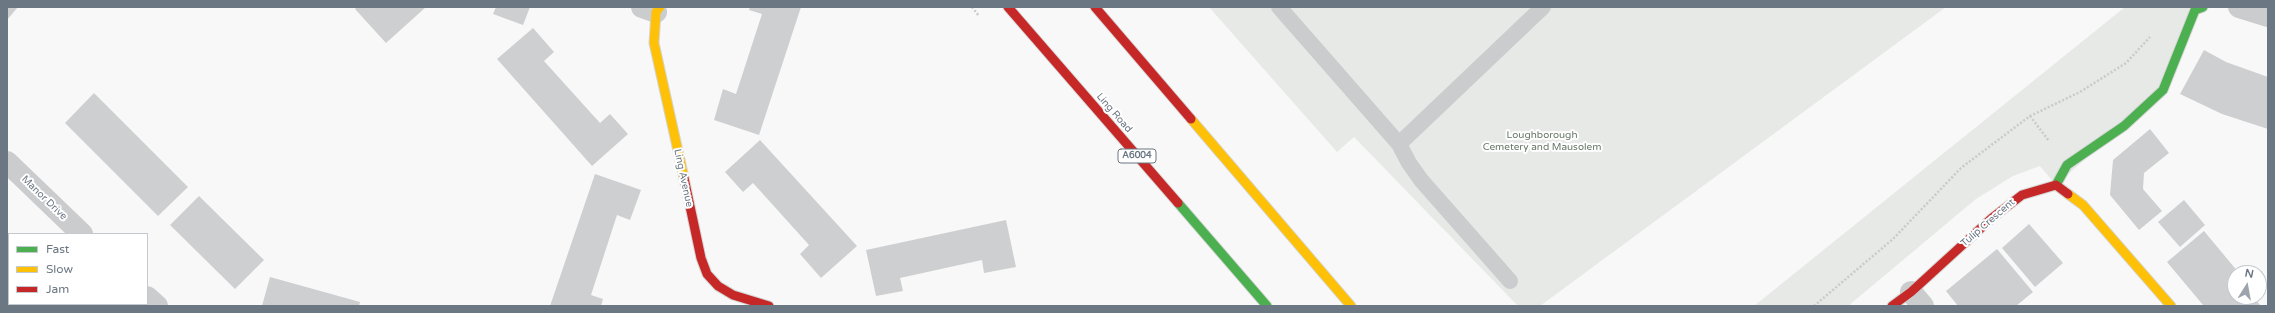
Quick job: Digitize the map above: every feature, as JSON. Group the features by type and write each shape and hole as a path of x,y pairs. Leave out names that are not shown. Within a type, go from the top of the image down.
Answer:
{"street":[{"name":"Ling Road","path":"1008,7 1267,306"},
{"path":"1095,7 1352,306"},
{"path":"2171,306 2083,205 2056,185 2067,165 2124,126 2163,90 2195,10 2203,7"},
{"path":"2239,7 2268,16"},
{"name":"Ling Avenue","path":"653,9 654,42 701,258 707,274 718,286 733,294 769,306"},
{"name":"Manor Drive","path":"7,162 81,233"},
{"name":"Tulip Crescent","path":"1892,306 1917,299 1992,218 2022,194 2056,185"},
{"path":"148,298 157,306"}],"lane":[{"path":"1279,7 1399,144 1409,163 1421,180 1510,281"},
{"path":"1399,144 1543,7"}],"path":[{"path":"1814,306 1893,240 1967,163 2030,116 2080,92 2126,63 2152,35"}],"green space":[{"name":"Loughborough Cemetery and Mausolem","path":"1209,7 1946,7 1540,306 1518,306 1354,137 1337,152"},
{"path":"2125,7 2196,7 2163,90 2056,185 2040,166 2013,176 1976,199 1848,306 1754,306"}],"building":[{"path":"7,7 18,7 7,20"},
{"path":"357,7 426,7 386,43 355,9"},
{"path":"496,7 530,7 523,25 493,14"},
{"path":"750,7 801,7 759,135 714,120 723,89 736,94 762,14 749,10"},
{"path":"533,28 554,52 544,61 600,123 610,114 628,134 592,166 497,59"},
{"path":"2204,50 2226,62 2268,77 2268,129 2222,114 2180,94"},
{"path":"94,93 188,187 158,216 65,123"},
{"path":"2150,129 2169,153 2144,173 2143,189 2162,211 2139,230 2110,195 2113,160"},
{"path":"760,140 857,246 821,278 800,254 809,245 753,183 743,192 725,172"},
{"path":"595,174 641,190 630,220 617,215 591,295 603,299 601,306 550,306"},
{"path":"199,196 264,260 235,289 170,225"},
{"path":"2184,200 2205,225 2180,247 2158,222"},
{"path":"1006,220 1016,267 984,273 982,260 900,278 903,291 876,296 866,250"},
{"path":"2029,224 2063,263 2035,287 2002,248"},
{"path":"2204,231 2232,265 2227,265 2227,305 2261,306 2203,305 2167,262"},
{"path":"1997,249 2033,292 2016,306 1958,306 1946,291"},
{"path":"7,265 8,305 49,306 7,306"},
{"path":"270,277 360,302 359,306 262,306"}],"traffic: fast":[{"path":"2056,185 2067,165 2124,126 2163,90 2195,10 2203,7"},
{"path":"1178,203 1267,306"}],"traffic: slow":[{"path":"660,7 656,12 654,43 684,178"},
{"path":"1191,119 1351,306"},
{"path":"2068,194 2083,205 2171,306"}],"traffic: jam":[{"path":"1008,7 1178,203"},
{"path":"1095,7 1191,119"},
{"path":"684,178 701,258 707,274 718,286 733,295 769,306"},
{"path":"1892,306 1911,292 1992,218 2022,195 2056,185 2068,194"}]}
